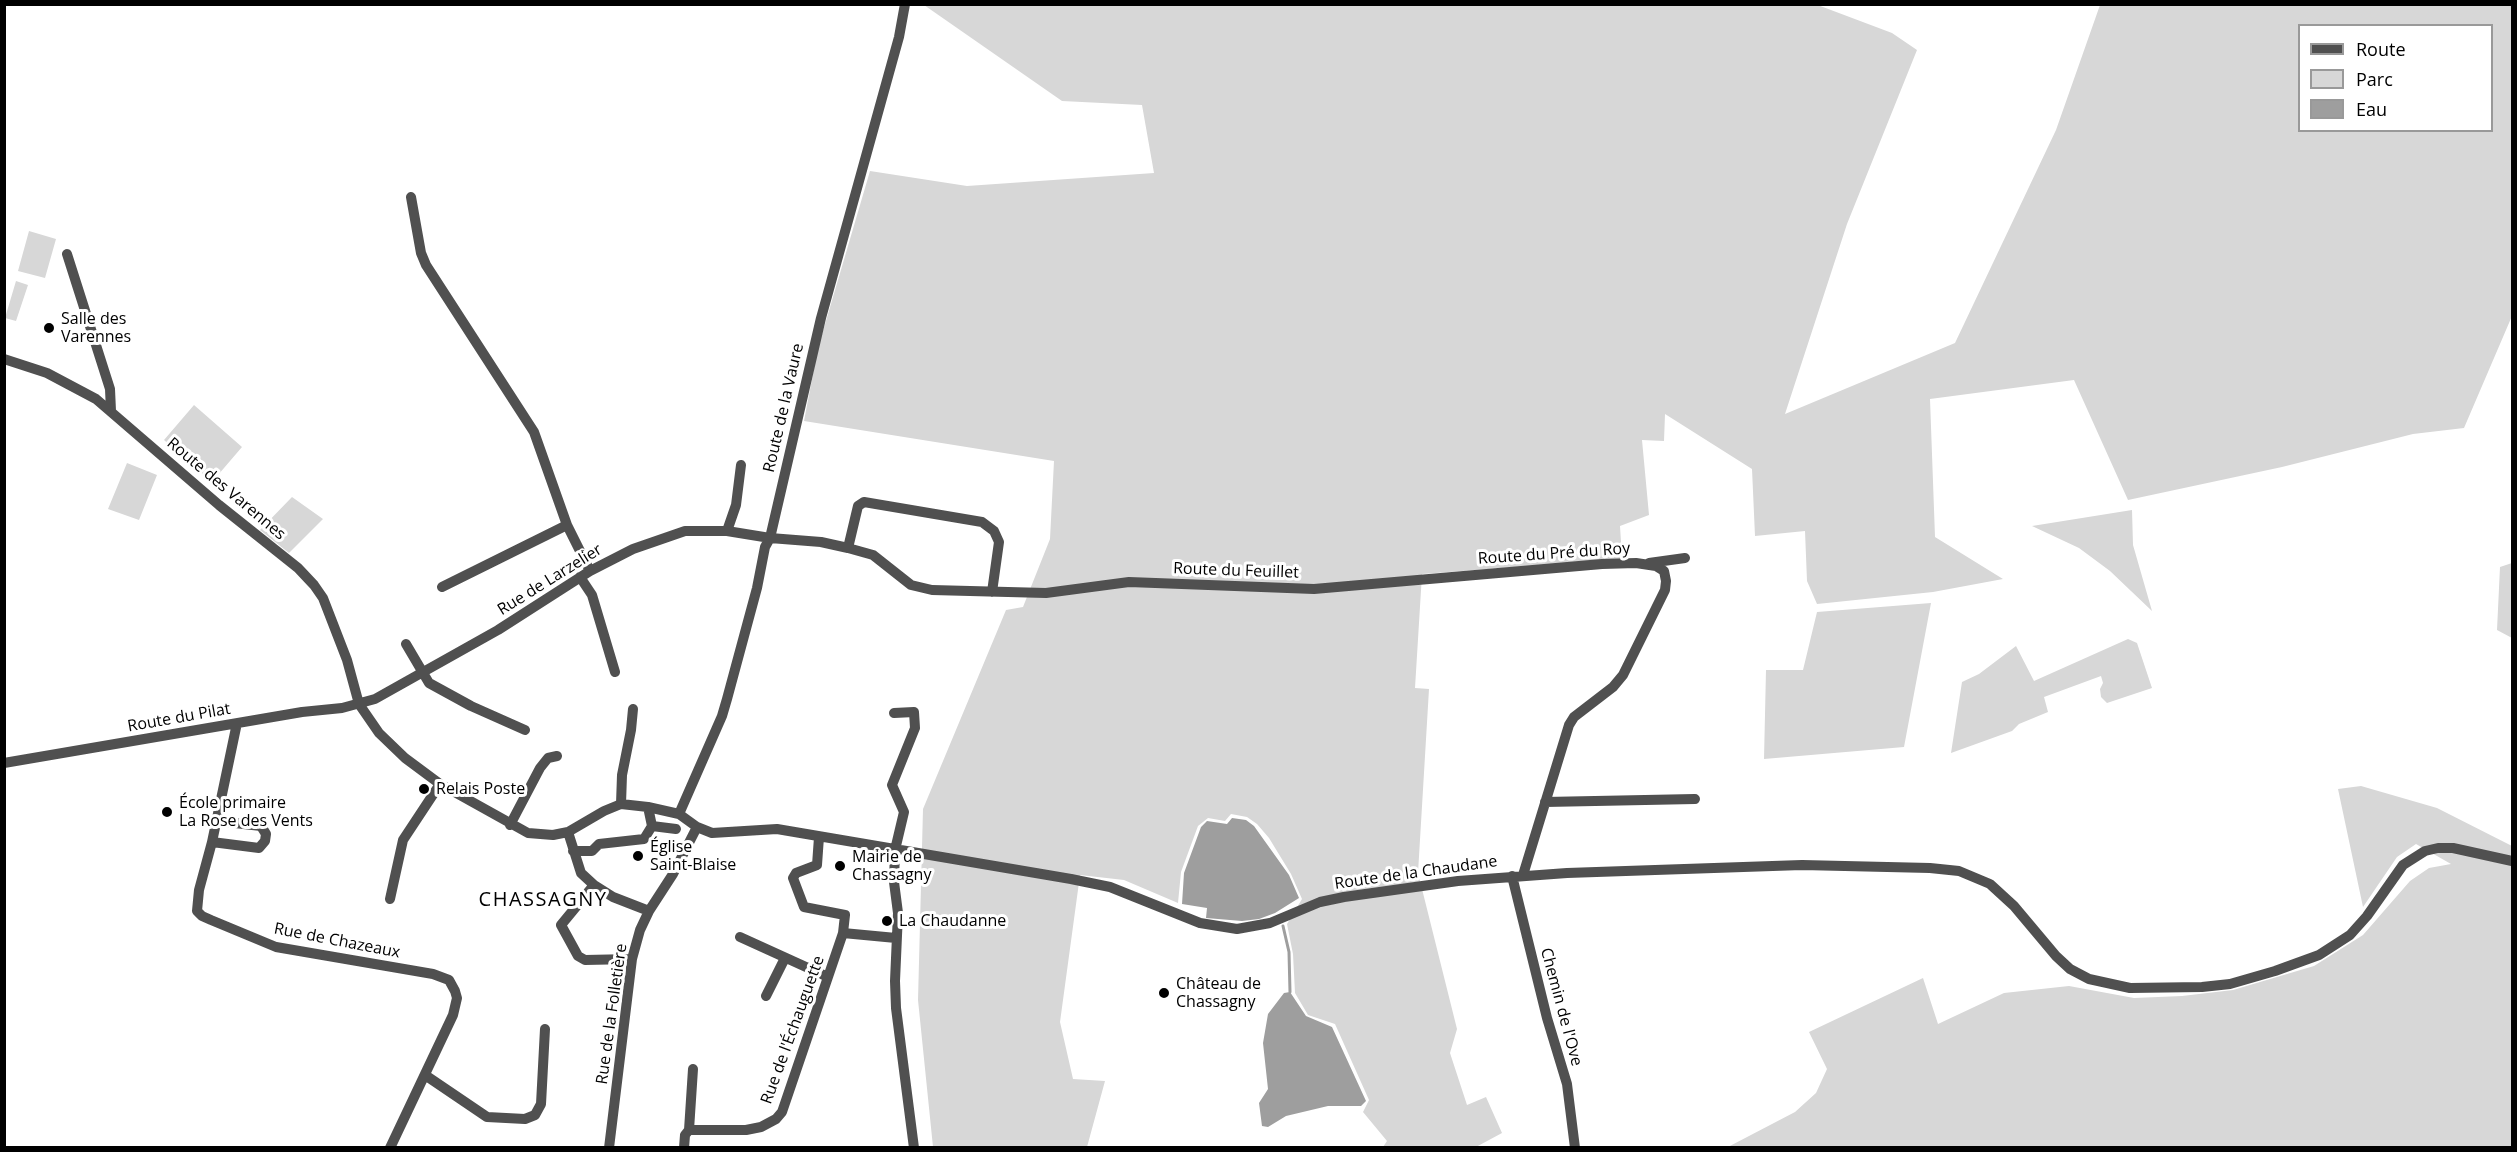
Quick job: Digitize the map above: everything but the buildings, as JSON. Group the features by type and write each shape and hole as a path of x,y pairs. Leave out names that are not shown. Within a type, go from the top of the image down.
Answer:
{"street":[{"name":"Route de la Vaure","path":"679,814 722,716 757,588 765,547 770,538 821,318 899,37 905,4"},
{"path":"411,197 421,253 426,265 534,432 585,574 615,672"},
{"path":"67,254 110,389 111,411"},
{"name":"Route des Varennes","path":"4,358 47,373 71,385 111,411 219,506 287,559 315,585 341,642 359,704"},
{"path":"727,531 736,505 741,465"},
{"path":"848,548 858,506 864,502 982,522 994,531 999,542 992,592"},
{"path":"442,587 567,525"},
{"name":"Rue de Larzelier","path":"359,704 375,699 423,674 616,557 666,536 685,531 727,531 770,538 821,542 848,548"},
{"name":"Route du Feuillet","path":"848,548 873,555 911,585 921,588 992,592 1046,593 1129,582 1314,589 1424,580"},
{"path":"1517,875 1545,802 1569,725 1623,675 1631,663 1665,590 1666,581 1678,563 1685,558 1648,563"},
{"name":"Route du Pré du Roy","path":"1424,580 1602,564 1648,563 1664,571 1666,581"},
{"path":"406,644 429,683 471,706 525,730"},
{"path":"359,704 379,733 405,758 440,784 510,825 528,833 540,835 568,832 621,804 622,776 633,709"},
{"name":"Route du Pilat","path":"4,763 359,704"},
{"path":"894,713 914,712 915,728 892,784 904,812 895,850 894,882 898,913 896,1008 914,1148"},
{"name":"Rue de Chazeaux","path":"237,723 217,821 196,903 197,911 202,916 276,947 433,974 449,980 455,991 456,1006 390,1148"},
{"path":"510,825 540,768 548,758 557,756"},
{"path":"390,899 403,840 440,784"},
{"path":"1545,802 1695,799"},
{"name":"Route de la Chaudane","path":"621,804 679,814 697,827 712,832 772,829 1110,887 1184,918 1217,927 1237,929 1270,923 1320,902 1344,897 1458,880 1517,875 1802,865 1882,866 1959,871 1976,876 2002,894 2070,969 2089,979 2130,988 2221,985 2252,979 2334,947 2350,935 2367,916 2403,865 2425,851 2453,848 2512,861"},
{"path":"573,851 592,851 599,844 644,839 652,826 648,807"},
{"path":"212,842 259,848 265,841 266,834 261,826 217,821"},
{"path":"652,826 676,829"},
{"name":"Rue de la Folletière","path":"609,1148 632,959 640,930 649,911 673,874 697,827"},
{"path":"568,832 581,873 613,897 649,911"},
{"path":"819,837 817,866 796,873 793,878 804,907 845,915 843,933 896,939"},
{"name":"Chemin de l'Ove","path":"1517,875 1544,1006 1567,1084 1575,1148"},
{"path":"594,885 561,925 578,956 585,960 632,959"},
{"name":"Rue de l'Échauguette","path":"689,1130 760,1127 776,1119 782,1112 843,933"},
{"path":"740,938 828,977"},
{"path":"766,996 785,958"},
{"path":"425,1076 487,1117 525,1119 535,1115 541,1104 545,1029"},
{"path":"684,1148 685,1135 689,1130 693,1069"}],"green space":[{"path":"1815,4 1892,33 1917,50 1847,224 1785,414 1955,343 2056,130 2100,5 2512,5 2512,316 2464,428 2413,434 2282,467 2128,500 2074,380 1930,399 1935,537 2003,579 1933,592 1817,604 1807,581 1805,531 1755,536 1752,469 1665,414 1664,441 1642,440 1649,515 1620,526 1622,559 1422,574 1415,688 1429,689 1418,873 1457,1029 1450,1053 1467,1105 1486,1097 1502,1133 1476,1147 1383,1147 1387,1141 1363,1112 1369,1100 1335,1024 1308,1015 1295,993 1293,954 1287,924 1302,899 1291,874 1269,838 1257,824 1247,817 1231,814 1225,821 1208,818 1198,826 1181,872 1178,903 1124,880 1080,875 1060,1022 1073,1079 1105,1081 1087,1147 933,1147 918,1000 923,809 1006,610 1023,607 1050,539 1054,461 804,421 818,348 870,171 967,186 1154,173 1142,105 1062,101 924,5"},
{"path":"29,231 56,239 45,278 18,271"},
{"path":"16,281 28,285 16,321 5,318"},
{"path":"194,405 242,447 212,482 164,440"},
{"path":"127,463 157,475 139,520 108,509"},
{"path":"292,497 323,519 289,553 260,530"},
{"path":"2132,510 2133,545 2152,611 2110,571 2079,548 2032,526"},
{"path":"2512,563 2512,638 2497,630 2500,567"},
{"path":"1931,603 1904,747 1764,759 1766,670 1803,670 1817,612"},
{"path":"2128,639 2137,643 2152,688 2107,703 2101,697 2100,689 2103,683 2101,676 2044,697 2048,712 2019,724 2012,731 1951,753 1962,682 1979,674 2016,646 2034,681"},
{"path":"2361,786 2437,808 2512,846 2512,1147 1726,1148 1795,1112 1816,1093 1827,1069 1809,1032 1923,978 1938,1024 2004,993 2069,986 2134,998 2182,996 2233,990 2314,966 2363,935 2410,881 2429,868 2451,864 2416,844 2397,857 2363,907 2338,789"}],"water":[{"path":"1232,818 1246,820 1254,826 1289,875 1299,898 1275,913 1259,919 1242,921 1206,918 1207,908 1182,904 1184,873 1201,827 1207,821 1227,824"},
{"path":"1290,992 1306,1016 1332,1027 1366,1101 1361,1106 1328,1106 1286,1116 1268,1127 1262,1126 1259,1103 1268,1089 1263,1043 1268,1014 1284,993"}],"waterway":[{"path":"1283,926 1289,952 1290,992"}],"place":[{"name":"Salle des Varennes","path":"49,328"},
{"name":"Relais Poste","path":"424,789"},
{"name":"École primaire La Rose des Vents","path":"167,812"},
{"name":"Église Saint-Blaise","path":"638,856"},
{"name":"Mairie de Chassagny","path":"840,866"},
{"name":"La Chaudanne","path":"887,921"},
{"name":"Château de Chassagny","path":"1164,993"}],"district":[{"name":"CHASSAGNY","path":"543,900"}]}
